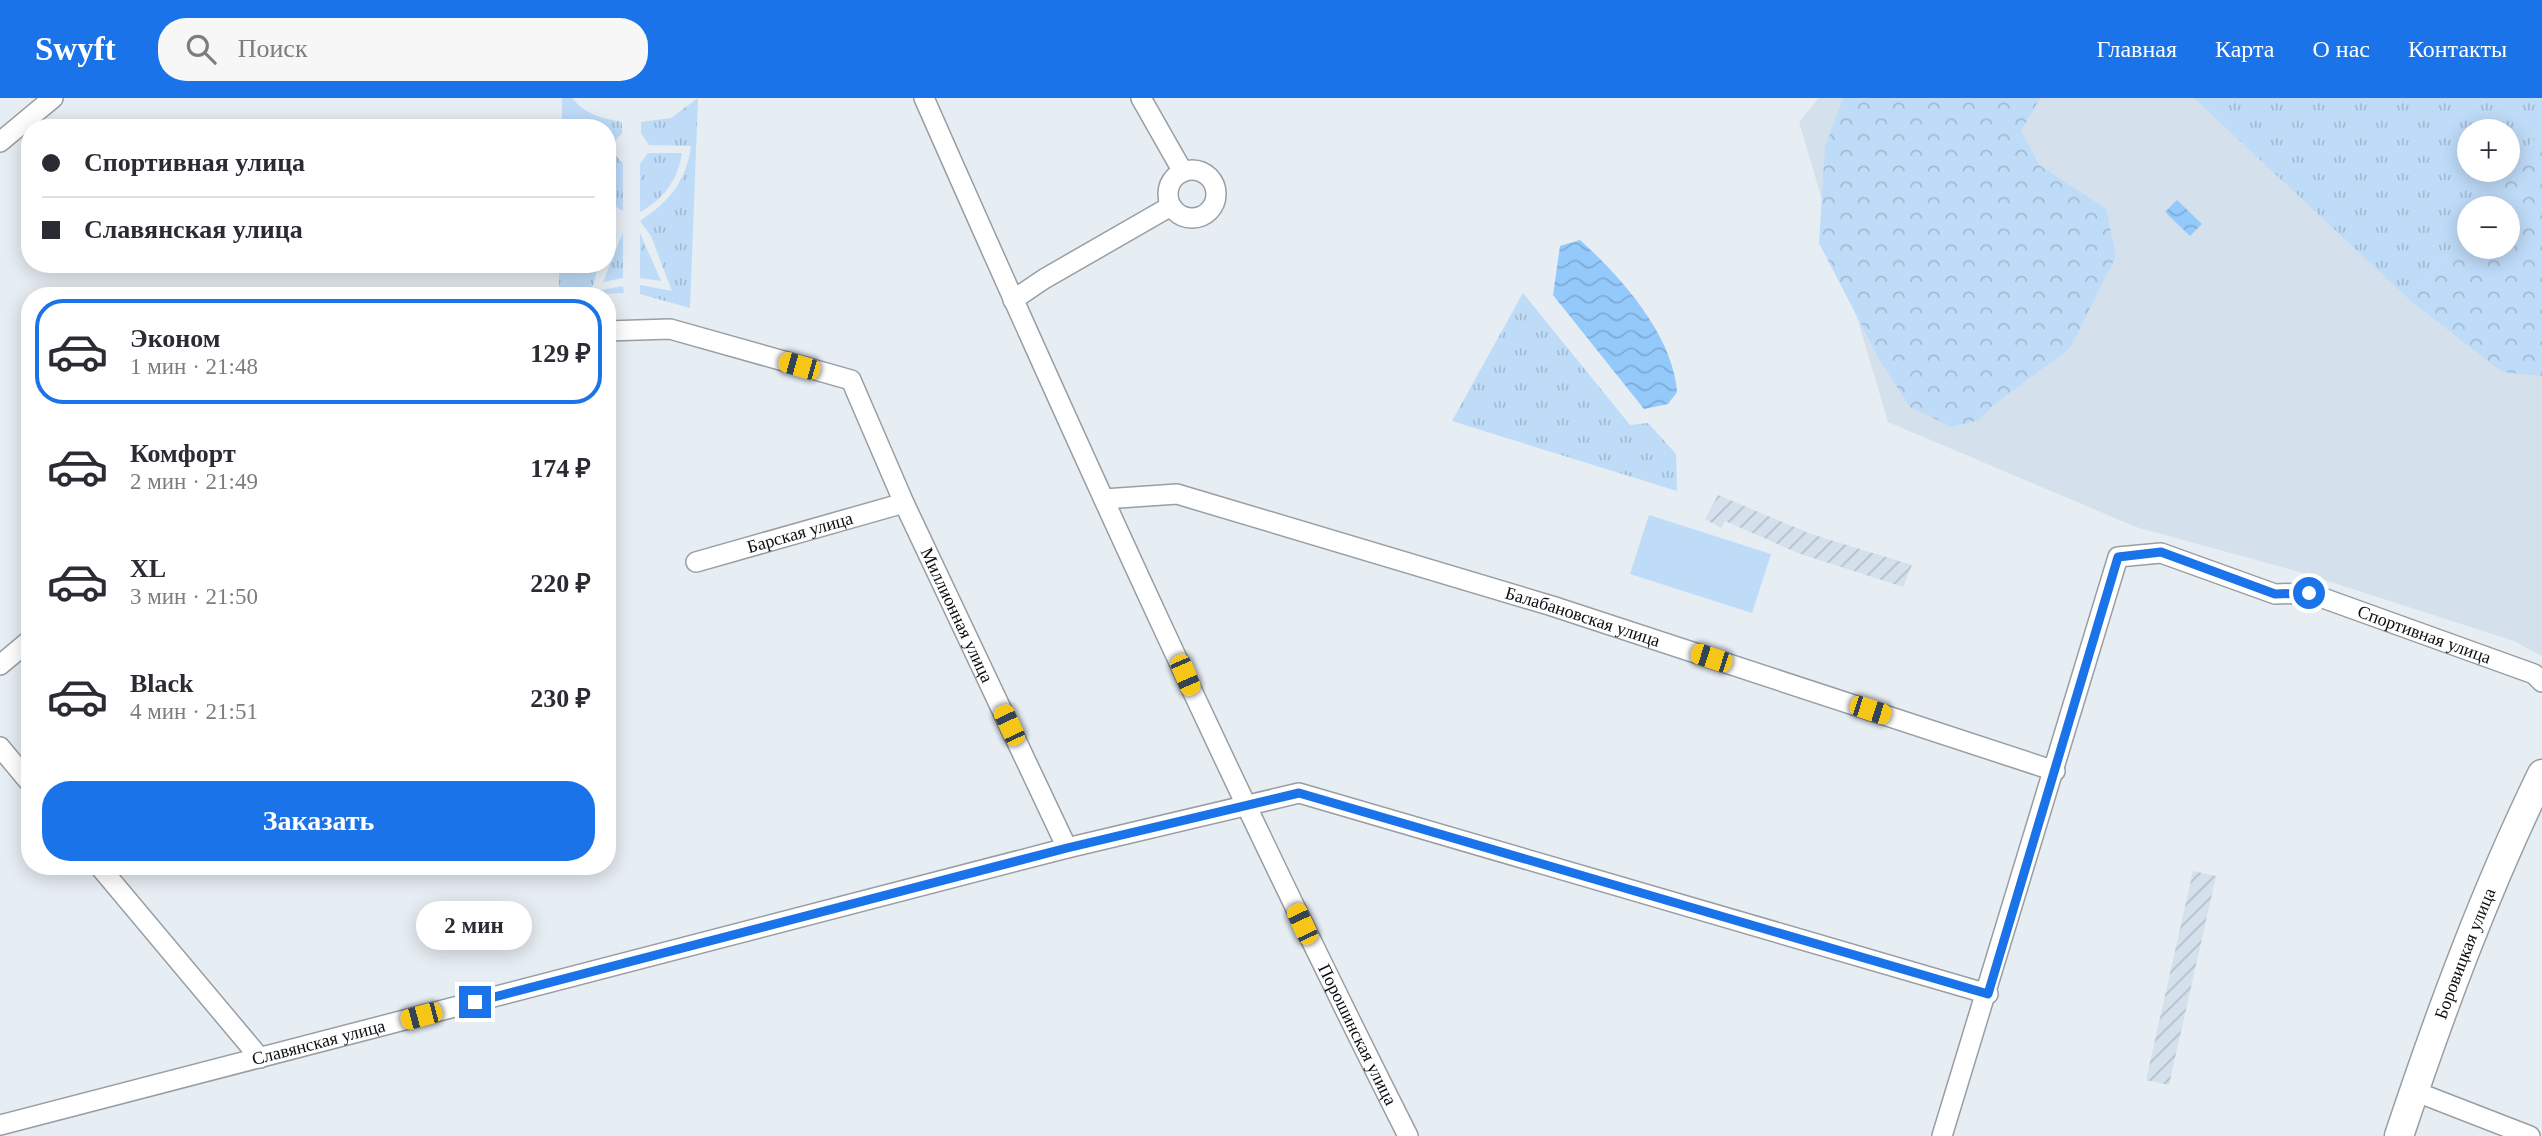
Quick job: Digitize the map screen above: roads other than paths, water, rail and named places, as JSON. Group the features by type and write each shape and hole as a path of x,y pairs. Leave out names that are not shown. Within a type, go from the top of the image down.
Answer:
{"street":[{"path":"28,119 53,98"},
{"name":"Порошинская улица","path":"924,98 1092,478 1157,610 1203,719 1248,805 1314,949 1408,1136"},
{"path":"1141,98 1183,172"},
{"path":"0,142 21,125"},
{"path":"1191,170 1206,175 1214,188 1214,203 1204,215 1197,218 1183,217 1171,206 1168,188 1175,176 1183,172 1191,170"},
{"path":"1013,300 1044,279 1171,206"},
{"name":"Миллионная улица","path":"616,331 670,329 851,380 904,503 1067,848"},
{"name":"Балабановская улица","path":"1104,499 1177,494 1552,606 2055,771"},
{"name":"Барская улица","path":"695,562 904,503"},
{"name":"Спортивная улица","path":"1942,1136 1988,994 2118,557 2161,552 2275,594 2309,593 2534,674 2542,682"},
{"path":"0,666 21,648"},
{"path":"0,747 21,772"},
{"name":"Боровицкая улица","path":"2399,1136 2446,999 2511,838 2542,774"},
{"name":"Славянская улица","path":"0,1125 1067,848 1299,793 1988,994"},
{"path":"107,875 260,1058"},
{"path":"2414,1091 2530,1136"}],"water":[{"path":"2177,200 2202,224 2190,236 2165,212"},
{"path":"1580,240 1627,289 1655,328 1666,349 1677,392 1668,404 1644,409 1553,295 1560,246"}]}
